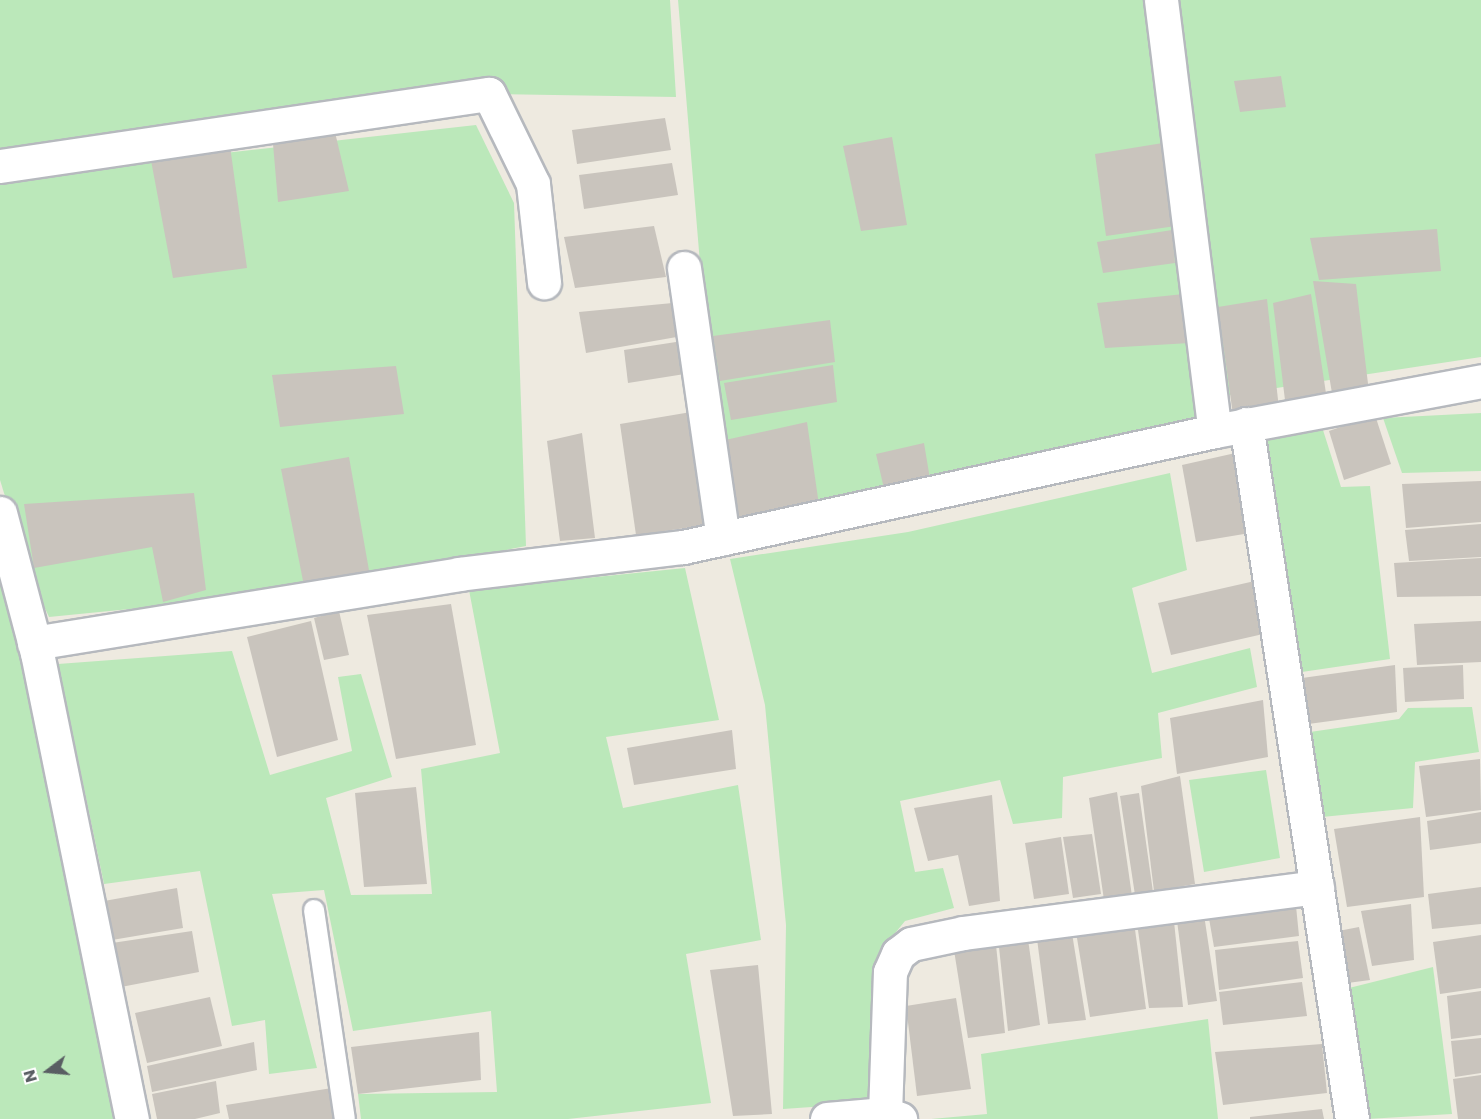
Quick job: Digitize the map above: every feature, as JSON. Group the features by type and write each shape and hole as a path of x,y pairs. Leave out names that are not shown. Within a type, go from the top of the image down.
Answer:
{"street":[{"path":"1161,0 1215,431"},
{"path":"0,166 489,94 533,184 544,282"},
{"path":"684,268 723,538"},
{"path":"34,643 459,574 683,547 1246,424 1481,381"},
{"path":"1246,424 1352,1119"},
{"path":"0,513 34,643 132,1119"},
{"path":"828,1119 892,1116 890,972 898,954 911,944 963,933 1317,887"}],"lane":[{"path":"314,910 345,1119"}],"green space":[{"path":"0,0 670,0 676,97 489,94 0,166"},
{"path":"678,0 1481,0 1481,357 1211,398 1215,431 723,538"},
{"path":"476,125 514,203 526,546 290,593 49,617 29,574 0,480 0,178"},
{"path":"1481,413 1481,471 1402,473 1383,418"},
{"path":"1323,430 1341,487 1370,486 1390,659 1295,673 1257,435"},
{"path":"1170,473 1187,570 1132,588 1152,673 1250,648 1257,687 1158,713 1162,758 1063,777 1062,818 1013,824 1000,780 900,801 915,872 943,868 954,908 905,921 878,954 869,1103 783,1109 786,925 765,705 730,559 908,532"},
{"path":"0,524 132,1119 0,1119"},
{"path":"685,568 719,720 606,737 623,808 738,785 761,940 686,954 711,1103 568,1119 361,1119 358,1094 497,1092 491,1011 353,1031 324,890 272,894 317,1068 269,1074 265,1020 232,1026 200,871 104,884 58,664 232,651 270,775 352,751 338,677 361,674 392,777 326,798 351,895 432,894 421,769 500,753 469,590"},
{"path":"1472,707 1479,752 1415,762 1413,808 1322,817 1310,732 1399,719 1408,708"},
{"path":"1266,770 1280,858 1204,872 1189,780"},
{"path":"1433,967 1452,1114 1367,1119 1341,990"},
{"path":"1208,1019 1218,1119 931,1119 987,1114 981,1054"}],"building":[{"path":"1281,76 1286,107 1240,112 1234,81"},
{"path":"665,118 671,150 577,164 572,130"},
{"path":"334,128 349,191 278,202 273,144"},
{"path":"892,137 907,225 861,231 843,146"},
{"path":"1169,142 1176,226 1106,236 1095,154"},
{"path":"230,146 247,268 173,278 150,155"},
{"path":"672,163 678,195 584,209 579,175"},
{"path":"654,226 666,277 575,288 564,237"},
{"path":"1437,229 1441,271 1319,280 1310,238"},
{"path":"1172,230 1175,263 1103,273 1097,242"},
{"path":"1313,281 1356,284 1369,392 1333,399"},
{"path":"1184,294 1190,343 1105,348 1097,303"},
{"path":"1311,294 1327,400 1286,408 1273,303"},
{"path":"1267,299 1279,409 1233,415 1218,307"},
{"path":"683,302 688,335 586,353 579,312"},
{"path":"830,320 835,362 720,381 713,336"},
{"path":"689,340 691,373 628,383 624,350"},
{"path":"833,365 837,402 731,420 724,383"},
{"path":"396,366 404,414 280,427 272,375"},
{"path":"697,411 714,524 636,535 620,424"},
{"path":"1375,415 1391,464 1344,480 1329,431"},
{"path":"807,422 819,505 735,518 725,440"},
{"path":"582,433 595,538 560,541 547,441"},
{"path":"924,443 931,485 885,493 876,454"},
{"path":"1240,452 1250,533 1196,542 1182,465"},
{"path":"349,457 370,576 304,586 281,469"},
{"path":"1481,481 1481,522 1406,528 1402,484"},
{"path":"194,493 206,590 163,602 152,547 34,568 24,504"},
{"path":"1481,524 1481,557 1409,561 1405,530"},
{"path":"1481,558 1481,596 1397,597 1394,563"},
{"path":"1268,578 1272,632 1171,655 1158,603"},
{"path":"451,604 476,745 396,759 367,615"},
{"path":"339,611 349,655 324,660 314,618"},
{"path":"311,621 338,740 277,757 247,637"},
{"path":"1481,621 1481,662 1417,665 1414,624"},
{"path":"1395,665 1397,712 1301,725 1295,679"},
{"path":"1463,665 1464,699 1405,702 1403,668"},
{"path":"1263,700 1268,757 1177,774 1170,718"},
{"path":"732,730 736,769 634,785 627,748"},
{"path":"1480,759 1481,810 1426,817 1419,766"},
{"path":"1180,776 1195,884 1154,891 1141,786"},
{"path":"416,787 427,884 364,887 355,793"},
{"path":"1117,792 1132,896 1104,900 1089,798"},
{"path":"1139,793 1153,892 1135,895 1120,796"},
{"path":"992,795 1000,901 969,906 958,855 928,861 914,808"},
{"path":"1481,812 1481,843 1430,850 1427,821"},
{"path":"1420,817 1424,897 1347,907 1334,829"},
{"path":"1092,834 1101,894 1073,898 1063,837"},
{"path":"1061,837 1069,894 1034,899 1025,843"},
{"path":"1481,887 1481,924 1432,929 1428,894"},
{"path":"177,888 183,928 112,940 104,901"},
{"path":"1295,896 1299,936 1214,947 1207,907"},
{"path":"1411,904 1414,960 1372,966 1361,911"},
{"path":"1203,908 1217,1001 1188,1005 1176,913"},
{"path":"1173,912 1183,1007 1149,1008 1136,916"},
{"path":"1133,915 1146,1009 1090,1017 1075,926"},
{"path":"1071,927 1086,1020 1048,1024 1036,931"},
{"path":"1359,927 1370,980 1340,984 1328,933"},
{"path":"192,931 199,972 121,987 112,943"},
{"path":"1027,932 1040,1025 1008,1031 998,938"},
{"path":"995,935 1005,1033 968,1038 953,944"},
{"path":"1481,935 1481,988 1440,994 1433,942"},
{"path":"1298,941 1303,978 1219,990 1215,950"},
{"path":"758,965 772,1114 733,1116 710,970"},
{"path":"1302,982 1307,1016 1223,1025 1219,992"},
{"path":"1481,991 1481,1035 1451,1039 1447,996"},
{"path":"210,997 222,1046 147,1063 135,1013"},
{"path":"956,998 971,1089 917,1096 906,1006"},
{"path":"479,1032 481,1080 358,1094 351,1047"},
{"path":"1481,1038 1481,1073 1455,1077 1451,1041"},
{"path":"254,1042 257,1070 152,1092 147,1066"},
{"path":"1322,1044 1327,1093 1223,1105 1215,1052"},
{"path":"1481,1075 1481,1119 1458,1119 1453,1079"},
{"path":"216,1081 220,1113 195,1119 157,1119 152,1094"},
{"path":"332,1088 337,1119 229,1119 226,1105"},
{"path":"1322,1109 1324,1119 1250,1119 1250,1117"}]}
